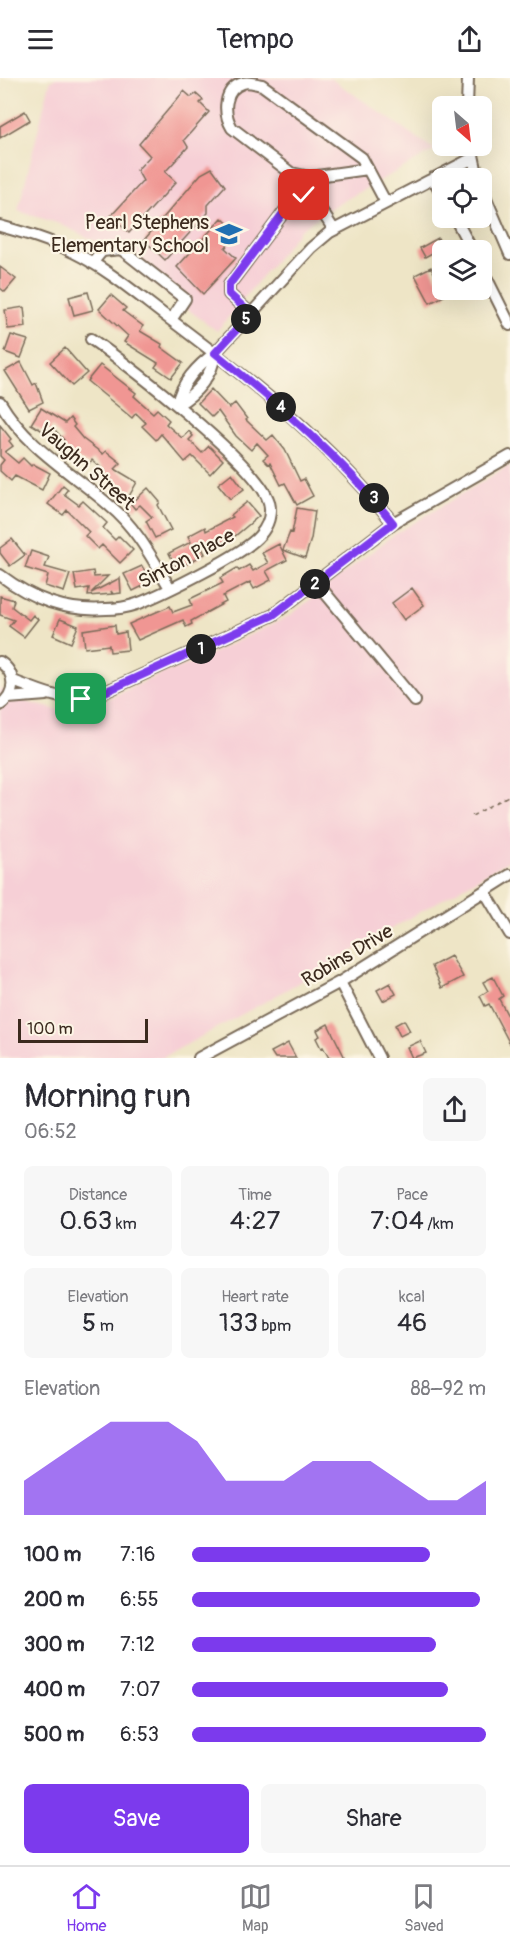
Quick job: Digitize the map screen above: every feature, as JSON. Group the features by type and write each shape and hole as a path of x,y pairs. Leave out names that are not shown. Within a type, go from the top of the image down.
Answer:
{"street":[{"path":"467,96 468,78"},
{"path":"368,169 310,177 291,173 232,128 226,119 226,102 232,88 244,82 262,85 362,159 368,169 386,203"},
{"path":"453,168 473,158 476,168"},
{"path":"177,405 179,393 203,362 215,353 311,248 334,230 432,179"},
{"path":"251,314 229,294 229,285 293,200 304,195 314,199 334,230"},
{"path":"492,212 510,254"},
{"path":"0,226 49,241 92,263 215,353 300,422 372,495 393,523"},
{"path":"92,263 102,251 121,249 185,299 171,320"},
{"path":"492,289 510,325"},
{"name":"Sinton Place","path":"0,575 20,590 51,605 106,609 135,605 247,548 267,526 270,511 268,499 259,485 218,441 177,405 91,339"},
{"name":"Vaughn Street","path":"0,402 30,442 112,507 150,555 170,588"},
{"path":"4,701 46,695 81,699 96,696 273,615 393,523 510,456"},
{"path":"317,582 415,701"},
{"path":"0,662 7,667 13,681 46,695"},
{"path":"4,701 13,681"},
{"name":"Robins Drive","path":"199,1058 340,982 510,875"},
{"path":"485,892 510,934"},
{"path":"340,982 379,1058"}],"path":[{"path":"472,816 510,795"}],"shaded area":[{"path":"56,78 330,78 432,148 432,152 329,209 300,230 217,331 97,242 60,224 18,211 50,82"},
{"path":"510,465 510,860 272,998 162,1058 0,1058 0,688 26,702 75,714 161,674 192,663 289,616 392,536"}],"building":[{"path":"184,91 191,97 196,94 203,100 200,103 209,112 184,140 188,147 165,172 176,182 129,233 111,216 143,181 137,170 150,156 139,144"},
{"path":"25,111 30,120 0,138 0,126"},
{"path":"212,168 225,186 208,205 208,213 165,260 144,240 201,174"},
{"path":"222,218 238,233 225,248 236,258 203,294 177,267"},
{"path":"432,241 432,253 425,257 420,248"},
{"path":"0,267 16,279 5,292 0,288"},
{"path":"431,267 432,300 436,300 430,303 415,275"},
{"path":"88,292 93,310 74,315 69,297"},
{"path":"111,295 126,308 123,311 143,326 140,331 162,344 161,347 183,363 171,378 155,367 158,363 124,342 128,336 99,309"},
{"path":"24,307 26,327 8,329 5,310"},
{"path":"11,335 28,340 21,358 5,352"},
{"path":"65,348 87,373 72,386 50,362"},
{"path":"21,362 33,385 36,383 43,402 29,409 5,371"},
{"path":"100,365 136,393 134,396 153,413 157,409 169,420 166,424 182,438 189,431 193,436 189,440 202,453 209,446 223,460 210,474 192,456 185,462 161,434 156,440 142,426 146,423 136,413 132,418 87,381"},
{"path":"211,389 229,408 235,403 246,420 267,440 273,435 285,450 300,481 304,479 313,496 297,505 285,483 281,485 270,463 268,464 263,459 268,455 257,443 251,450 236,436 218,411 212,417 198,403"},
{"path":"41,408 65,423 70,418 75,425 73,427 83,439 103,454 106,451 121,463 115,469 137,482 128,498 111,488 112,486 100,476 105,471 92,460 88,465 63,449 59,444 64,440 52,427 48,434 31,424"},
{"path":"0,425 11,439 9,441 13,446 5,452 18,463 23,458 31,466 33,464 50,473 42,490 15,476 11,481 0,471 0,465 4,460 0,456"},
{"path":"232,473 244,489 230,499 218,484"},
{"path":"63,485 68,489 64,494 79,505 83,501 107,523 103,528 115,540 119,536 133,550 120,563 102,545 98,549 85,536 89,532 67,510 63,515 48,504"},
{"path":"148,488 160,502 158,505 171,530 155,538 146,521 152,517 140,505 135,509 131,504"},
{"path":"247,502 259,516 235,536 220,544 217,539 202,548 205,554 177,569 169,553 191,542 188,536 205,527 206,531 233,517 231,515"},
{"path":"297,508 315,511 311,539 305,558 283,550 290,532 292,533"},
{"path":"12,539 25,555 10,566 0,553 0,548"},
{"path":"279,544 287,560 266,571 271,580 254,589 250,582 223,596 226,602 191,621 192,624 186,627 183,620 138,640 129,624 170,606 173,612 192,605 190,599 223,583 220,578 237,568 239,571 249,565 253,571 268,563 262,553"},
{"path":"31,551 49,557 45,567 70,574 64,592 45,586 48,575 25,568"},
{"path":"142,566 151,582 133,591 124,574"},
{"path":"93,571 94,577 108,576 91,593 120,578 121,593 113,594 111,591 112,594 88,596 89,588 77,590 74,574"},
{"path":"412,588 424,605 404,620 392,603"},
{"path":"0,596 14,600 12,607 29,620 33,615 38,619 24,637 9,626 14,620 0,615"},
{"path":"60,619 78,626 71,643 53,635"},
{"path":"115,625 116,634 126,632 128,650 110,652 109,645 85,648 83,630"},
{"path":"451,956 463,977 442,988 432,966"},
{"path":"493,977 503,996 499,999 510,1020 510,1044 489,1004 485,1006 480,996 488,991 483,982"},
{"path":"390,983 396,994 383,1001 377,990"},
{"path":"404,1020 410,1031 400,1036 395,1025"},
{"path":"328,1024 345,1058 329,1058 316,1038 320,1036 317,1030"},
{"path":"420,1041 426,1053 412,1058 407,1047"},
{"path":"288,1043 296,1058 275,1058 271,1052"}],"place":[{"name":"Pearl Stephens Elementary School","path":"229,234"}],"route":[{"path":"81,699 96,696 273,615 393,523 372,495 300,422 215,353 251,314 229,294 229,285 293,200 304,195"}]}
